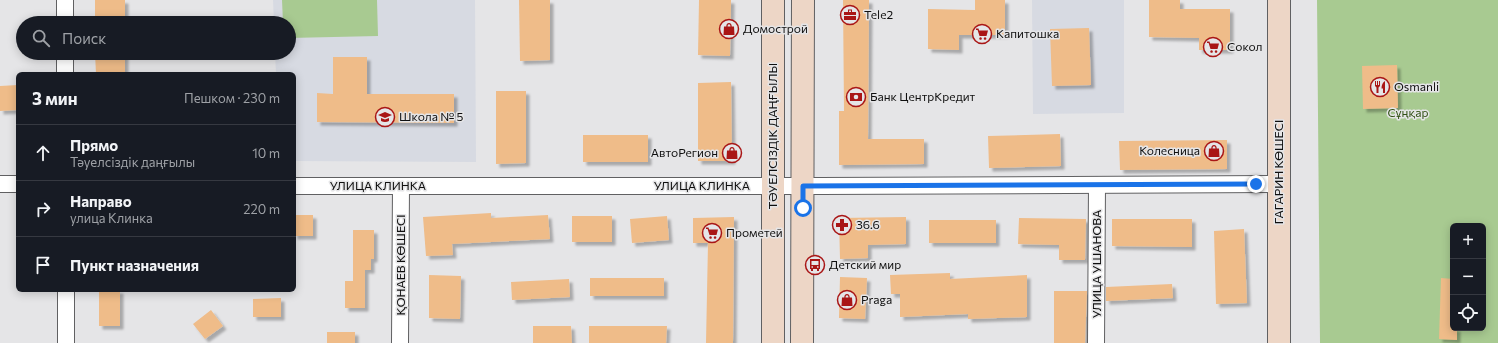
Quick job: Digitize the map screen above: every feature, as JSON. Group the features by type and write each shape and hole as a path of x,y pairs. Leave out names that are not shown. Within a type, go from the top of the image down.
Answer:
{"street":[{"path":"65,16 66,0"},
{"name":"ТӘУЕЛСІЗДІК ДАҢҒЫЛЫ","path":"773,0 773,343"},
{"path":"802,343 803,0"},
{"name":"ГАГАРИН КӨШЕСІ","path":"1279,0 1279,343"},
{"path":"65,60 65,72"},
{"path":"0,184 16,184"},
{"name":"УЛИЦА КЛИНКА","path":"296,186 1278,184"},
{"name":"УЛИЦА УШАНОВА","path":"1096,343 1097,185"},
{"name":"ҚОНАЕВ КӨШЕСІ","path":"400,343 401,186"},
{"path":"66,292 66,343"}],"shaded area":[{"name":"Школа № 5","path":"273,0 475,0 476,162 296,161 296,72 276,72 275,60 296,60 296,16 274,16"},
{"path":"1032,0 1124,0 1124,113 1033,114"}],"green space":[{"path":"282,0 377,0 378,36 296,38 296,16 283,16"},
{"name":"Сұңқар","path":"1317,0 1498,0 1498,343 1320,343"}],"building":[{"path":"95,0 125,0 125,16 95,16"},
{"path":"519,0 550,0 550,60 520,61"},
{"path":"699,0 731,0 730,56 698,55"},
{"path":"843,0 869,0 868,139 924,139 924,164 839,165 839,111 844,111"},
{"path":"975,0 1005,0 1005,35 959,35 959,50 928,49 928,9 975,10"},
{"path":"1149,0 1180,0 1180,9 1230,9 1230,50 1199,50 1199,38 1149,37"},
{"path":"1089,28 1091,85 1052,86 1050,29"},
{"path":"333,57 367,57 367,94 454,94 454,123 317,122 317,93 333,94"},
{"path":"95,60 125,60 125,72 96,72"},
{"name":"Osmanli","path":"1397,65 1398,108 1363,109 1362,66"},
{"path":"731,82 732,161 698,161 698,83"},
{"path":"16,85 16,110 0,111 0,86"},
{"path":"496,91 526,91 526,163 496,164"},
{"path":"1060,134 1061,166 989,168 988,136"},
{"path":"583,135 648,135 648,162 583,162"},
{"path":"1227,140 1227,169 1120,170 1119,141"},
{"path":"491,213 491,218 548,215 550,239 452,244 453,255 426,256 423,217"},
{"path":"296,215 313,215 313,236 296,236"},
{"path":"572,216 612,216 612,242 572,242"},
{"path":"667,216 669,240 632,243 630,219"},
{"path":"734,217 733,343 706,343 708,243 693,243 693,218"},
{"path":"906,217 906,244 868,245 868,258 840,259 839,218"},
{"path":"1019,218 1086,219 1085,260 1059,260 1059,245 1018,244"},
{"path":"1112,219 1192,219 1192,247 1112,246"},
{"path":"929,220 996,220 996,243 929,243"},
{"path":"1244,229 1247,303 1216,304 1214,231"},
{"path":"353,230 374,230 374,259 371,259 371,270 365,270 365,308 345,308 345,281 353,281"},
{"path":"950,273 950,279 1027,275 1027,317 968,319 968,314 900,317 900,294 891,294 890,275"},
{"path":"429,275 461,276 460,319 429,318"},
{"path":"840,277 867,278 865,319 839,318"},
{"path":"590,278 664,278 664,296 590,296"},
{"path":"1441,278 1450,279 1450,331 1457,331 1457,340 1439,339"},
{"path":"569,279 570,297 512,300 511,282"},
{"path":"1172,284 1173,298 1106,301 1106,287"},
{"path":"1054,291 1087,291 1085,343 1054,343"},
{"path":"99,292 120,292 120,326 99,326"},
{"path":"281,298 281,317 253,317 253,299"},
{"path":"211,310 223,326 205,339 193,324"},
{"path":"533,326 571,326 572,343 533,343"},
{"path":"589,326 667,326 666,343 589,343"},
{"path":"327,332 355,332 355,343 327,343"}],"place":[{"name":"Tele2","path":"850,15"},
{"name":"Домострой","path":"729,29"},
{"name":"Капитошка","path":"982,34"},
{"name":"Сокол","path":"1213,47"},
{"name":"Osmanli","path":"1380,87"},
{"name":"Банк ЦентрКредит","path":"856,97"},
{"name":"Школа № 5","path":"385,117"},
{"name":"Колесница","path":"1214,151"},
{"name":"АвтоРегион","path":"732,153"},
{"name":"36.6","path":"842,225"},
{"name":"Прометей","path":"712,233"},
{"name":"Детский мир","path":"815,265"},
{"name":"Praga","path":"847,300"}],"route":[{"path":"803,208 803,186 1256,184"}]}
